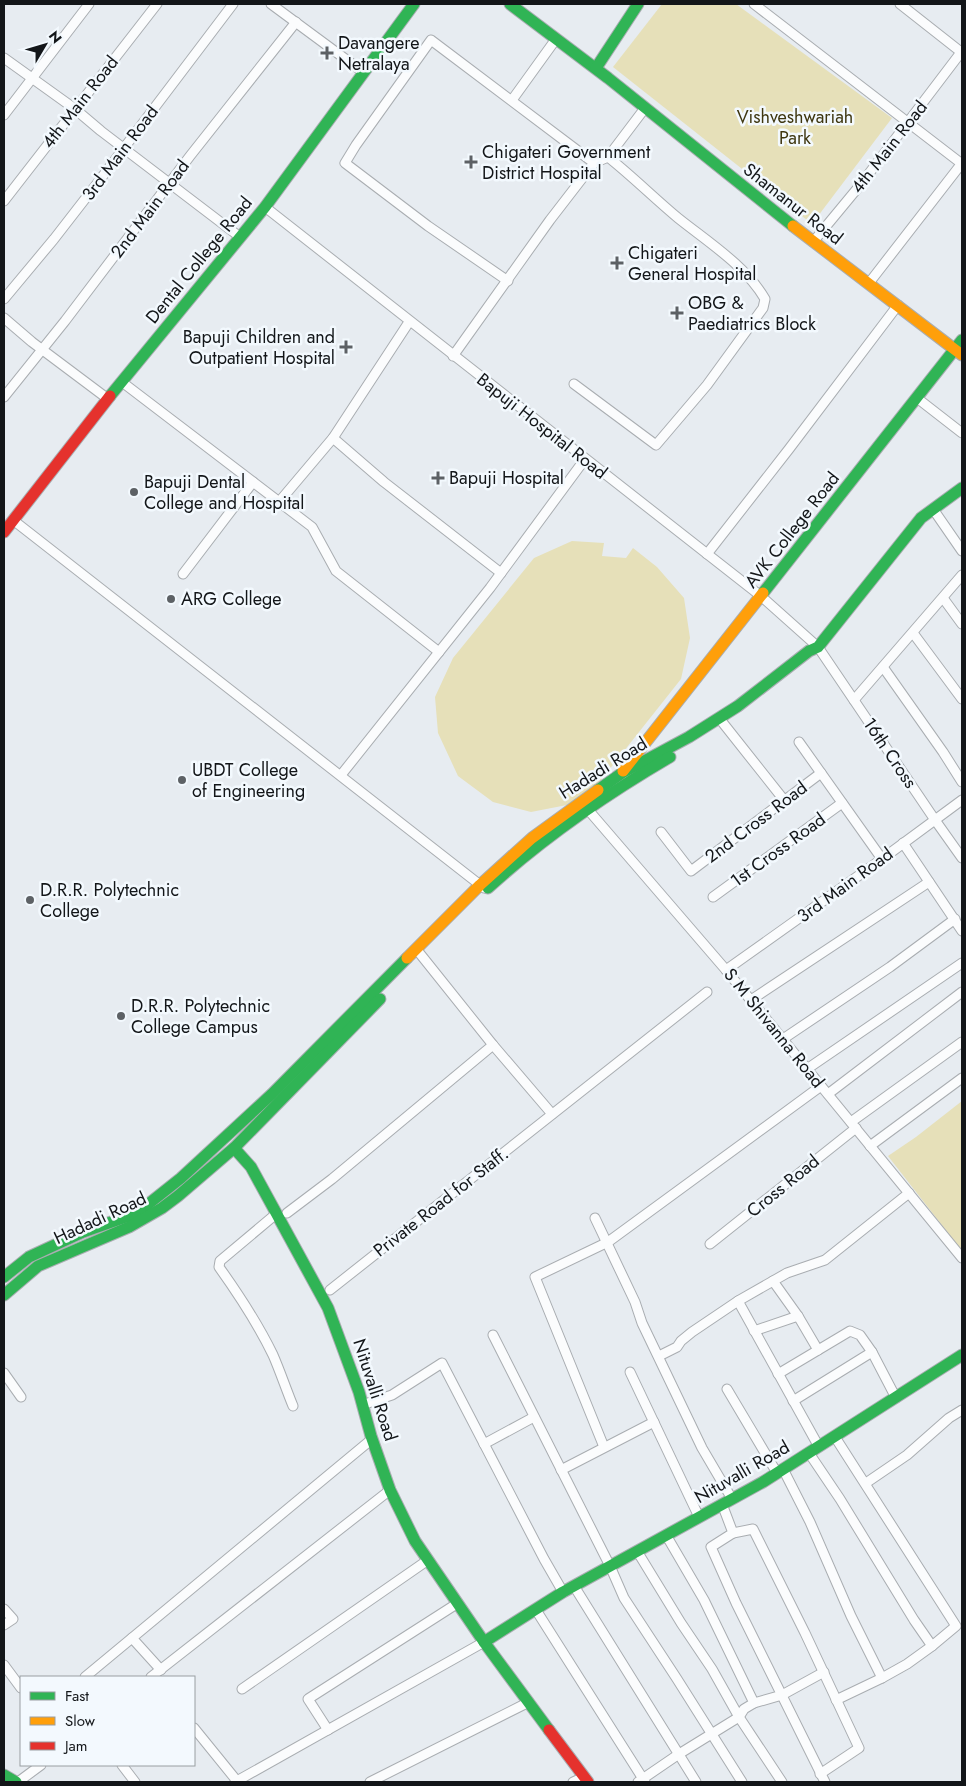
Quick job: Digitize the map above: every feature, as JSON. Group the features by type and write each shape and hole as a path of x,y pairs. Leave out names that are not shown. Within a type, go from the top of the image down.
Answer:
{"main road":[{"name":"Dental College Road","path":"4,532 108,399 265,207 414,4"},
{"name":"Shamanur Road","path":"510,4 596,68 813,242 960,348"},
{"path":"596,68 638,4"},
{"name":"AVK College Road","path":"622,773 917,398 960,348"},
{"name":"Hadadi Road","path":"4,1296 38,1266 129,1227 162,1208 234,1148 419,953 532,838 584,805 622,773 654,761 689,737 722,721 738,706 809,651 818,647 921,518 962,488"},
{"path":"584,805 619,787 654,761 648,741"},
{"name":"Hadadi Road","path":"4,1278 29,1257 83,1232 137,1213 181,1178 419,953"},
{"name":"Nituvalli Road","path":"234,1148 251,1167 281,1213 328,1308 390,1490 415,1541 484,1642 586,1779"},
{"name":"Nituvalli Road","path":"484,1642 568,1589 780,1471 962,1356"},
{"path":"4,1776 17,1782"}],"street":[{"path":"4,116 89,4"},
{"name":"4th Main Road","path":"4,201 157,4"},
{"name":"3rd Main Road","path":"4,298 54,239 233,4"},
{"path":"271,4 364,72"},
{"path":"754,4 962,164 869,283"},
{"path":"900,4 962,51"},
{"name":"2nd Main Road","path":"4,397 296,22"},
{"path":"512,100 556,39"},
{"path":"508,281 428,226 346,163 356,145 431,40 594,163"},
{"name":"4th Main Road","path":"813,242 908,123 962,51"},
{"path":"4,58 75,108 240,237"},
{"path":"453,356 571,192 594,163 608,157 645,108"},
{"path":"574,384 656,445 692,403 738,343 763,308 765,299 760,290 738,268 608,157"},
{"name":"Bapuji Hospital Road","path":"265,207 409,322 762,597 818,647"},
{"path":"707,554 898,305"},
{"path":"4,318 108,399"},
{"path":"279,502 333,438 409,322"},
{"path":"122,382 312,527 336,571 439,652"},
{"path":"917,398 962,433"},
{"path":"333,438 384,482 501,573"},
{"path":"340,775 501,573 585,459"},
{"path":"183,574 253,482"},
{"path":"933,509 962,552"},
{"path":"13,520 483,887"},
{"path":"854,700 962,575"},
{"path":"943,598 962,624"},
{"path":"913,633 962,699"},
{"name":"16th Cross","path":"818,647 934,820 962,858"},
{"path":"883,667 944,752 962,782"},
{"path":"722,721 784,800"},
{"path":"799,742 882,859"},
{"name":"2nd Cross Road","path":"661,832 691,871 821,773"},
{"name":"3rd Main Road","path":"726,970 962,800"},
{"name":"1st Cross Road","path":"713,897 842,803"},
{"name":"S M Shivanna Road","path":"584,805 726,970 962,1258"},
{"path":"903,843 962,931"},
{"path":"751,1000 929,882"},
{"path":"783,1039 890,967 954,919"},
{"path":"419,953 493,1045 552,1114"},
{"path":"807,1069 962,962"},
{"name":"Private Road for Staff.","path":"330,1290 707,992"},
{"path":"828,1094 962,992"},
{"name":"Cross Road","path":"710,1244 853,1125 962,1042"},
{"path":"293,1406 274,1356 244,1301 219,1267 220,1261 281,1213 332,1180 493,1045"},
{"path":"870,1146 962,1078"},
{"path":"604,1447 534,1277 608,1242 821,1086"},
{"path":"659,1356 678,1347 681,1341 692,1332 738,1301 787,1273 824,1260 909,1193"},
{"path":"596,1218 635,1302 642,1324 659,1356 727,1502 733,1533"},
{"path":"773,1281 798,1316 818,1350"},
{"path":"738,1301 819,1447"},
{"path":"754,1331 798,1316"},
{"path":"778,1374 850,1331 860,1335 872,1352 896,1398"},
{"path":"493,1334 610,1566 624,1598 713,1734 742,1782"},
{"path":"793,1401 872,1352"},
{"path":"362,1405 392,1395 442,1363 484,1444 568,1589 696,1782"},
{"path":"630,1372 699,1517"},
{"path":"4,1373 21,1397"},
{"path":"727,1389 780,1471 810,1522 851,1616 882,1678"},
{"path":"866,1483 907,1455 962,1410"},
{"path":"484,1444 534,1417"},
{"path":"561,1470 654,1422"},
{"path":"835,1437 956,1626 907,1664 836,1700"},
{"path":"86,1676 372,1439"},
{"path":"809,1453 932,1646"},
{"path":"153,1676 390,1490"},
{"path":"753,1529 824,1672 859,1748 823,1778 711,1547 733,1533 753,1529"},
{"path":"666,1536 704,1600 754,1703"},
{"path":"637,1551 712,1669 739,1717 782,1782"},
{"path":"242,1689 428,1560"},
{"path":"328,1730 308,1699 458,1604"},
{"path":"4,1609 14,1618 4,1625"},
{"path":"536,1610 642,1781 679,1754 739,1717 744,1709 754,1703 782,1695 824,1672"},
{"path":"132,1638 160,1670"},
{"path":"195,1729 236,1782 484,1642"},
{"path":"4,1665 20,1687"},
{"path":"370,1782 529,1702"},
{"path":"17,1782 40,1766"},
{"path":"123,1766 135,1782"},
{"path":"573,1782 586,1779"}],"green space":[{"name":"Vishveshwariah Park","path":"662,4 736,4 892,118 812,224 613,67"},
{"path":"572,541 604,543 602,556 626,558 633,548 657,567 684,598 690,638 681,679 597,785 567,805 531,812 493,802 458,776 438,733 435,697 453,658 534,558"},
{"path":"962,1101 962,1251 888,1156"}],"traffic: fast":[{"path":"110,396 265,207 414,4"},
{"path":"510,4 608,78 793,226"},
{"path":"596,68 638,4"},
{"path":"763,593 962,340"},
{"path":"598,790 622,773 689,737 738,706 809,651 818,647 921,518 962,488"},
{"path":"488,888 553,834 622,786 670,757"},
{"path":"4,1277 29,1257 83,1232 137,1213 181,1178 272,1094 407,958"},
{"path":"4,1295 38,1266 129,1227 162,1208 178,1196 234,1148 380,999"},
{"path":"234,1148 251,1167 328,1308 359,1392 371,1436 390,1490 415,1541 484,1642 549,1730"},
{"path":"484,1642 563,1592 763,1482 962,1355"},
{"path":"4,1775 16,1782"}],"traffic: slow":[{"path":"793,226 962,355"},
{"path":"623,771 763,593"},
{"path":"407,958 480,885 532,838 598,790"}],"traffic: jam":[{"path":"4,532 110,396"},
{"path":"549,1730 588,1782"}],"place":[{"name":"Davangere Netralaya","path":"327,53"},
{"name":"Chigateri Government District Hospital","path":"471,162"},
{"name":"Chigateri General Hospital","path":"617,263"},
{"name":"OBG & Paediatrics Block","path":"677,313"},
{"name":"Bapuji Children and Outpatient Hospital","path":"346,347"},
{"name":"Bapuji Hospital","path":"438,478"},
{"name":"Bapuji Dental College and Hospital","path":"134,492"},
{"name":"ARG College","path":"171,599"},
{"name":"UBDT College of Engineering","path":"182,780"},
{"name":"D.R.R. Polytechnic College","path":"30,900"},
{"name":"D.R.R. Polytechnic College Campus","path":"121,1016"}]}
